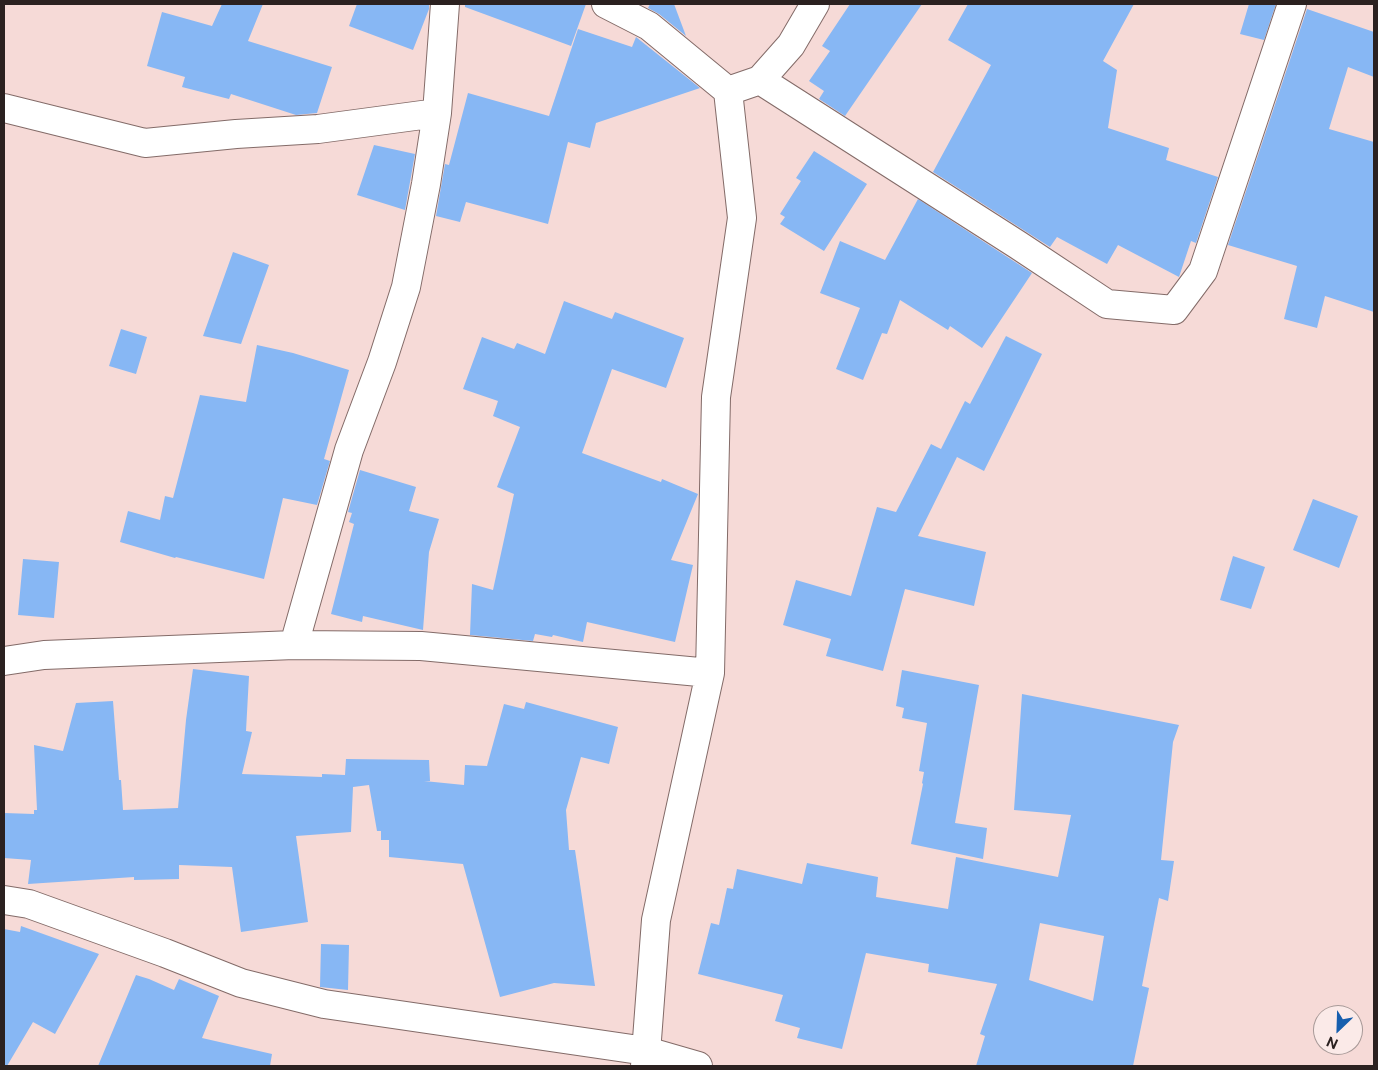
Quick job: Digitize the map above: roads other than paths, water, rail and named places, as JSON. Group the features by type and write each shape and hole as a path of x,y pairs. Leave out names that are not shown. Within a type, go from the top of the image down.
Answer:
{"street":[{"path":"294,645 349,450 382,362 406,286 426,184 437,113 445,4"},
{"path":"606,4 649,26 728,92 742,218 716,397 710,673 656,920 646,1059"},
{"path":"728,92 760,80 791,45 815,4"},
{"path":"760,80 1010,239 1107,304 1174,310 1203,271 1292,4"},
{"path":"4,108 145,143 236,134 318,129 437,113"},
{"path":"4,661 44,655 294,645 421,646 539,659 710,673"},
{"path":"4,900 29,904 165,953 241,983 324,1004 646,1059 698,1066"}]}
